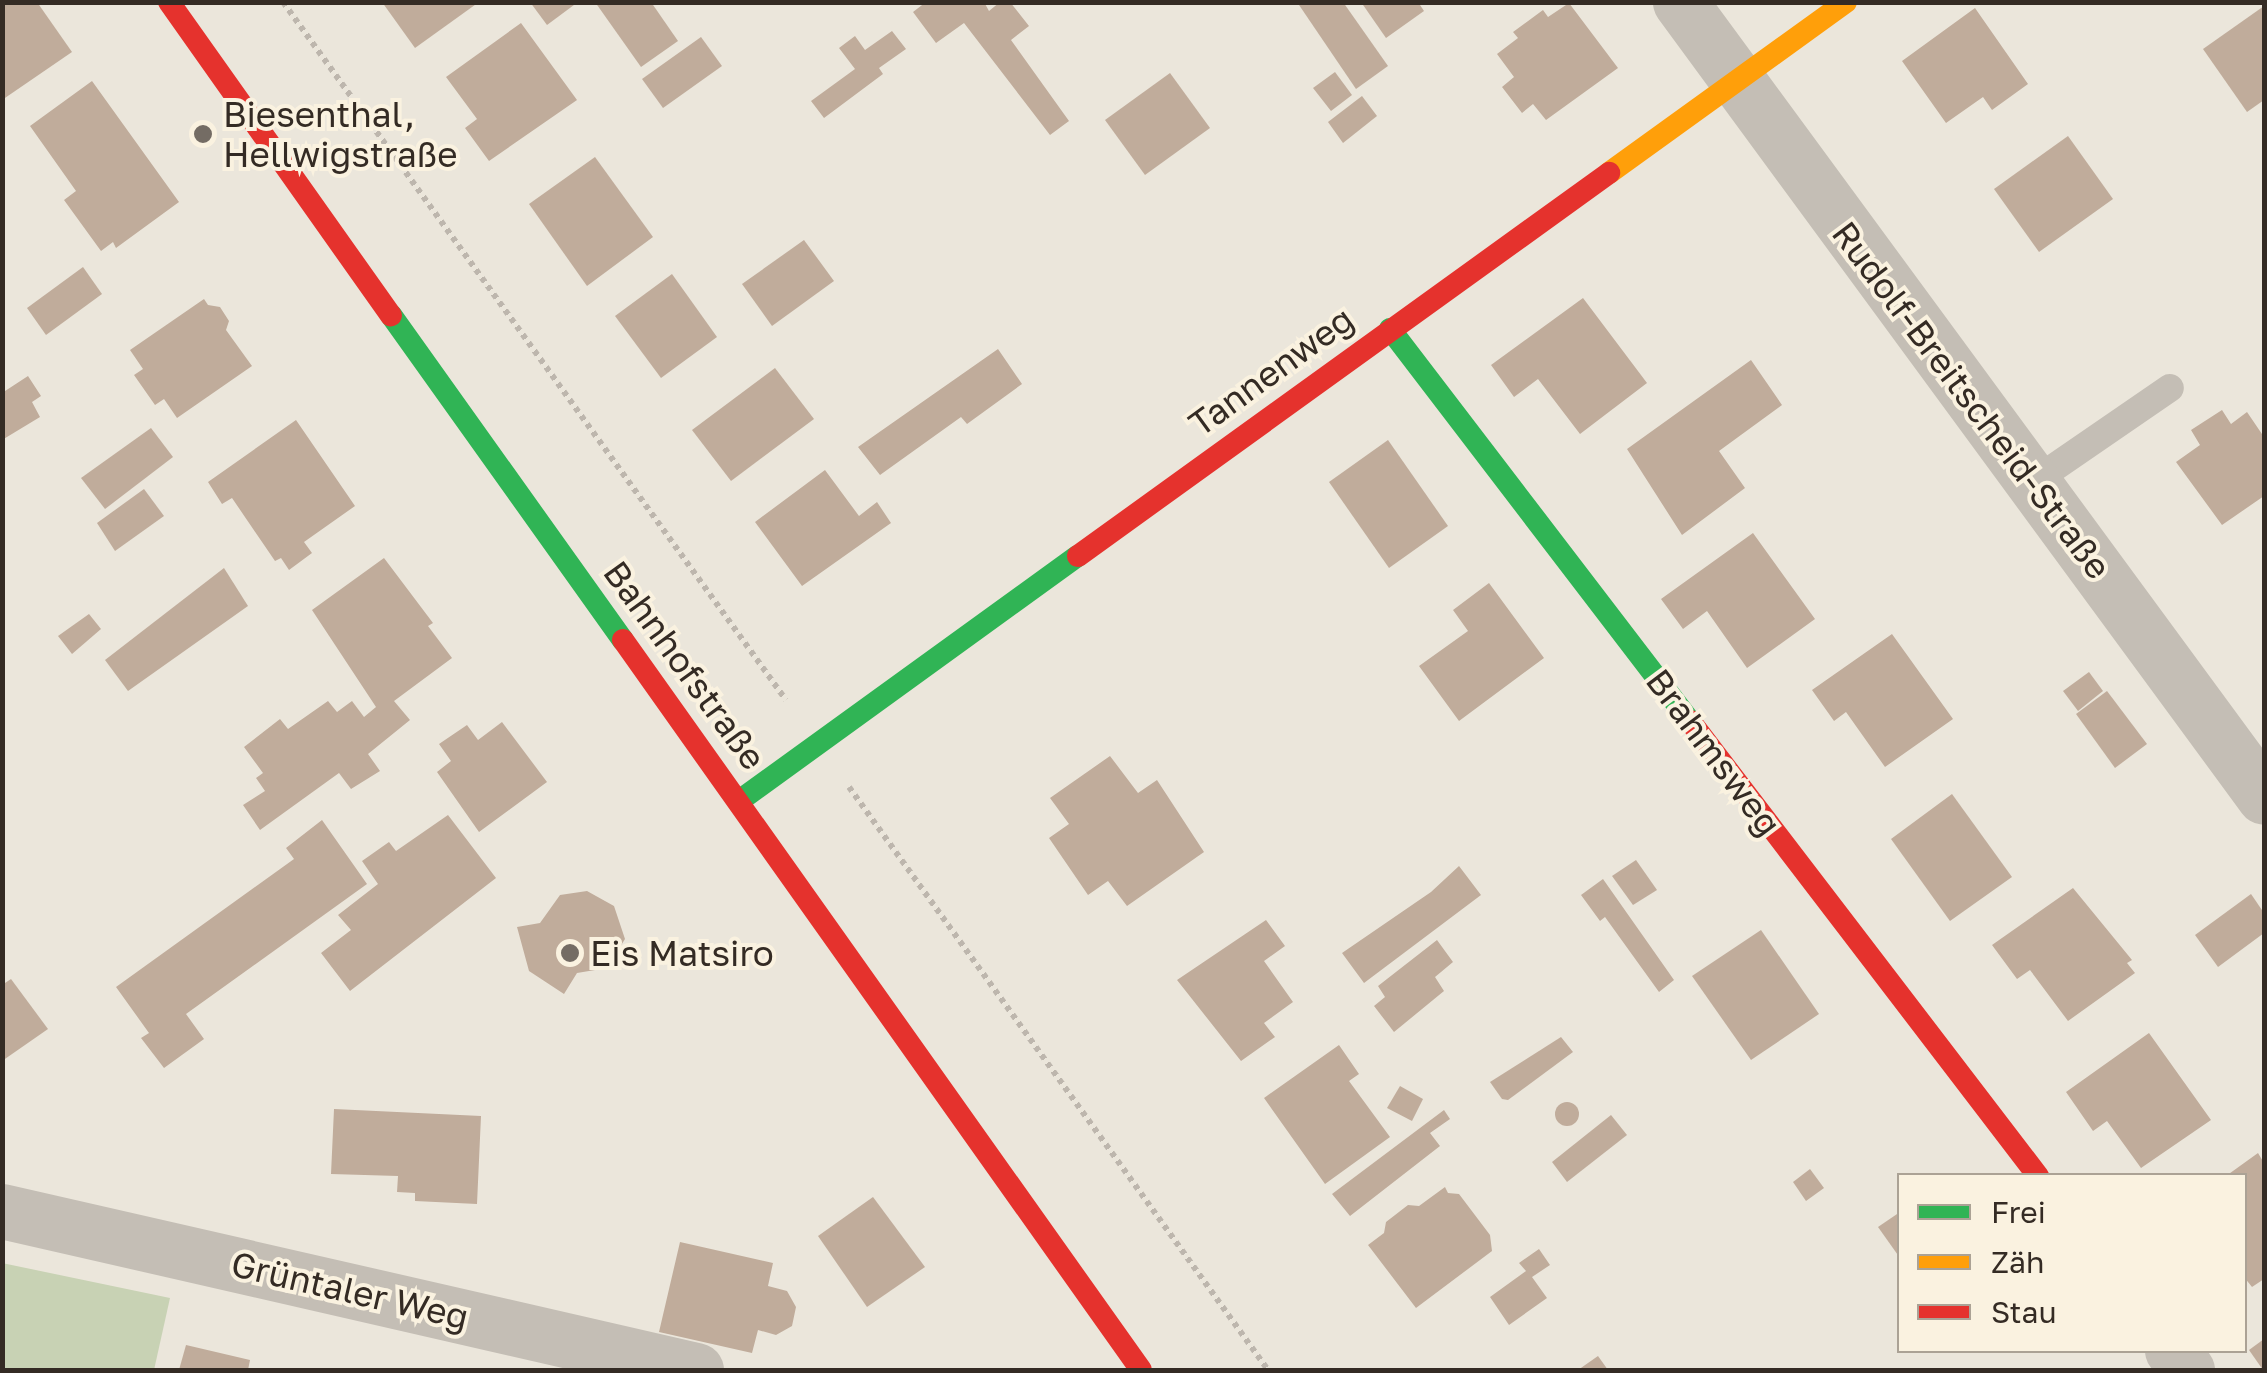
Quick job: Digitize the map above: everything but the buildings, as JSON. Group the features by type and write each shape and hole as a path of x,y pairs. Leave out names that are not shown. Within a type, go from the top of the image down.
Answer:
{"street":[{"name":"Bahnhofstraße","path":"169,2 1142,1370"},
{"name":"Rudolf-Breitscheid-Straße","path":"1680,2 2264,797"},
{"name":"Tannenweg","path":"739,801 1846,2"},
{"name":"Brahmsweg","path":"1390,328 2036,1173"},
{"name":"Grüntaler Weg","path":"2,1211 696,1370"}],"lane":[{"path":"2034,482 2170,388"}],"path":[{"path":"283,2 1268,1370"}],"green space":[{"path":"2,1263 170,1298 154,1370 3,1370"}],"traffic: fast":[{"path":"391,315 623,640"},
{"path":"1390,329 1690,721"},
{"path":"739,801 1078,556"}],"traffic: slow":[{"path":"1609,173 1846,2"}],"traffic: jam":[{"path":"169,2 391,315"},
{"path":"1078,556 1609,173"},
{"path":"623,640 1141,1370"},
{"path":"1690,721 2036,1173"}],"place":[{"name":"Biesenthal, Hellwigstraße","path":"203,134"},
{"name":"Eis Matsiro","path":"570,953"}]}
